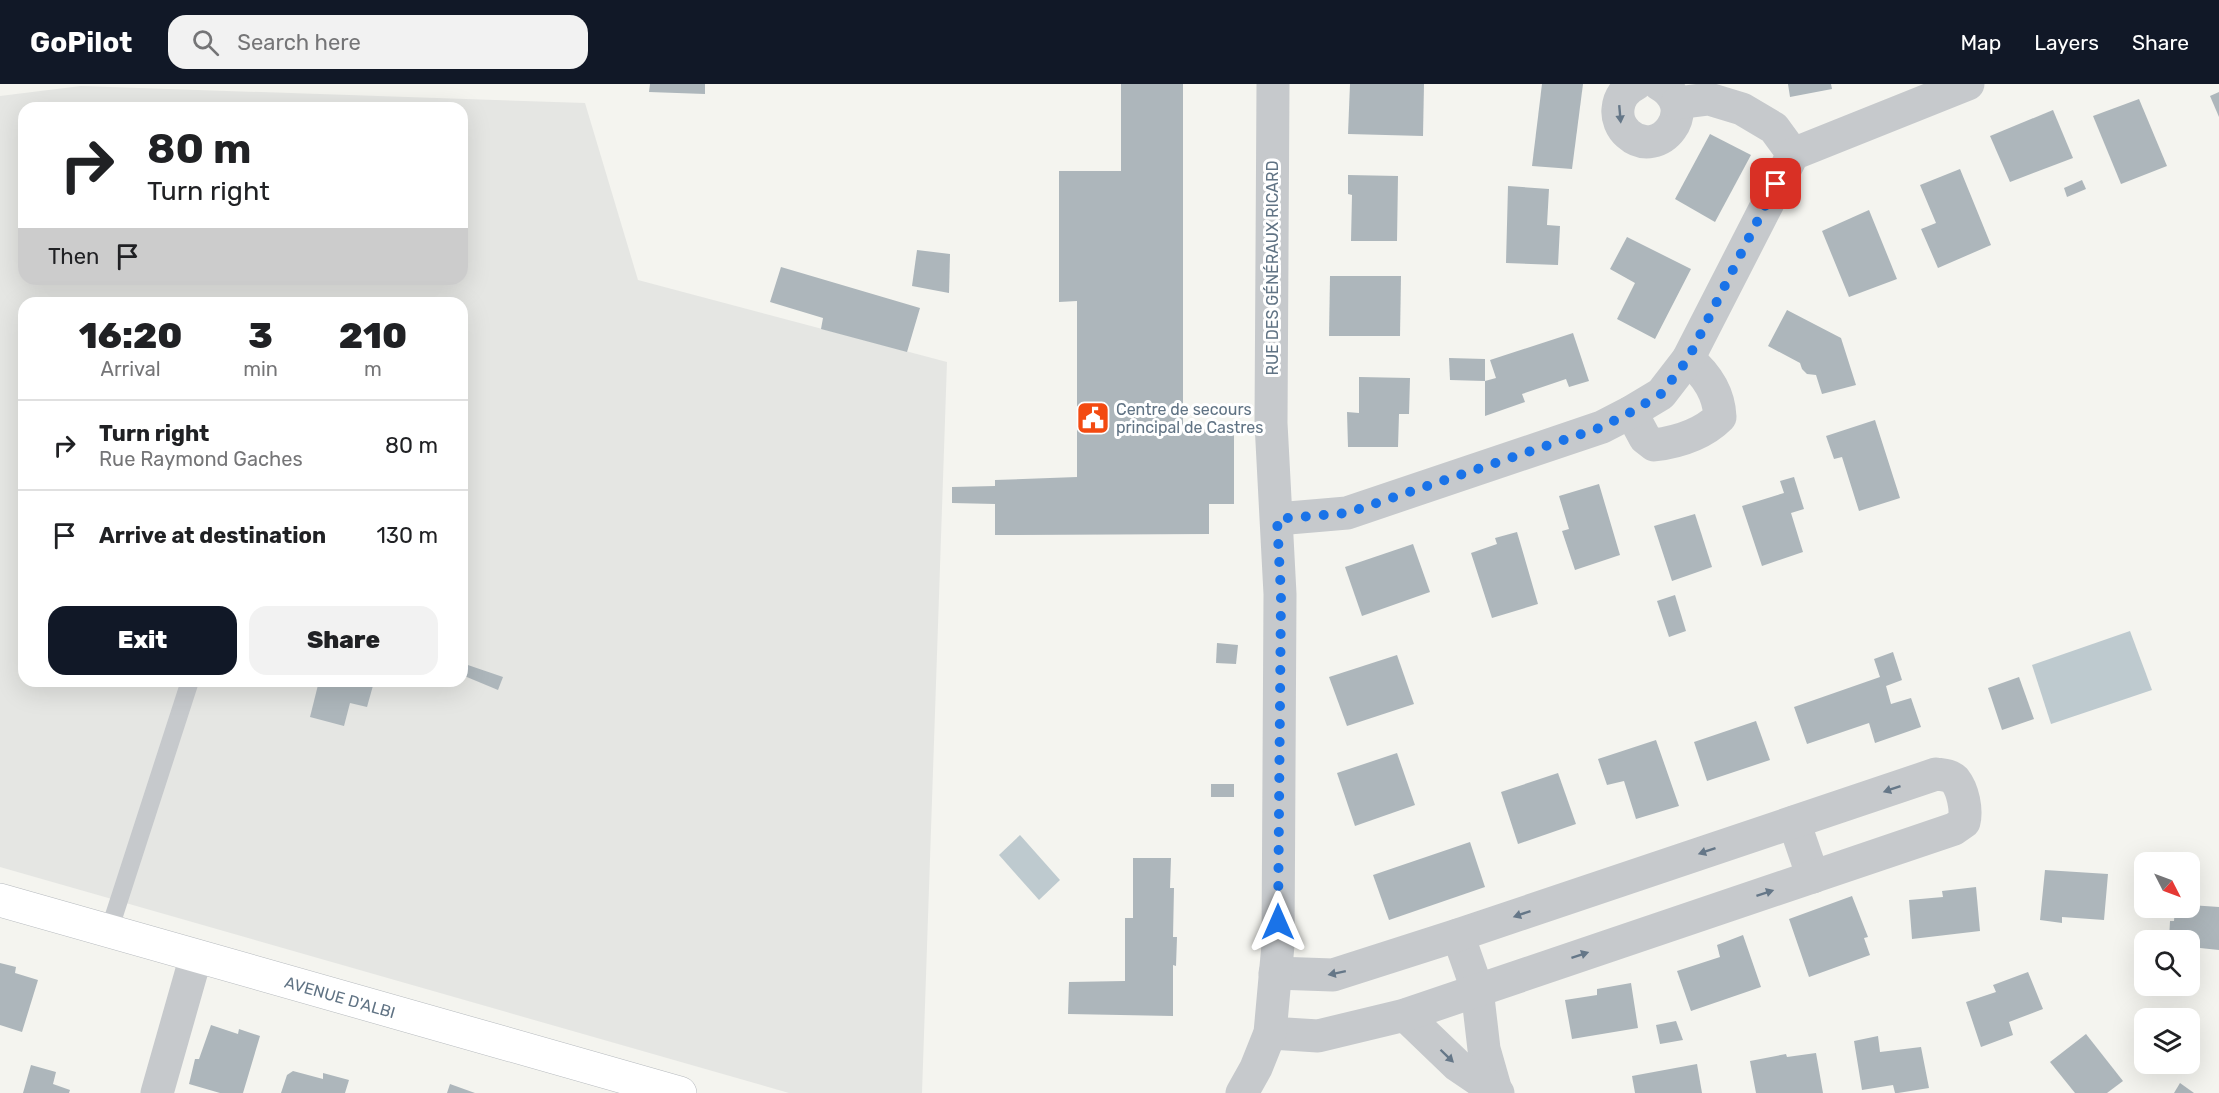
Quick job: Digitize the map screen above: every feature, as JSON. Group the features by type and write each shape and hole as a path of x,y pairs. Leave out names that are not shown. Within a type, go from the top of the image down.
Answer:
{"main road":[{"name":"AVENUE D'ALBI","path":"0,900 680,1093"}],"street":[{"name":"RUE DES GÉNÉRAUX RICARD","path":"1242,1093 1256,1068 1270,1033 1278,945 1281,594 1271,423 1273,84"},
{"path":"1636,84 1624,93 1618,111 1619,121 1624,130 1641,141 1661,138 1670,132 1678,114 1668,94"},
{"path":"1277,519 1347,513 1602,427 1661,394 1688,359 1793,154 1968,84"},
{"path":"1668,94 1709,99 1742,109 1774,128 1793,154"},
{"path":"1631,412 1645,438 1654,445 1668,443 1709,428 1720,417 1720,404 1703,372 1688,359"},
{"path":"1270,1033 1318,1036 1405,1015 1954,829 1964,822 1967,811 1956,781 1948,776 1936,774 1333,975 1275,974"},
{"path":"1794,822 1813,877"},
{"path":"1458,935 1477,989 1484,1049 1497,1092"},
{"path":"157,1093 196,956"},
{"path":"1405,1015 1457,1065 1497,1092"}],"lane":[{"path":"109,931 188,687"}],"shaded area":[{"path":"81,86 585,103 638,280 947,362 922,1093 789,1093 0,867 0,96"},
{"path":"2130,631 2152,690 2051,724 2032,665"},
{"path":"1020,835 1060,880 1039,900 999,855"}],"building":[{"path":"650,84 705,84 705,94 649,92"},
{"path":"1121,84 1183,84 1183,429 1234,428 1234,504 1209,504 1209,534 995,535 995,504 952,503 952,487 995,486 995,480 1077,477 1077,301 1059,302 1059,171 1121,171"},
{"path":"1350,84 1424,84 1423,136 1348,134"},
{"path":"1542,84 1583,84 1572,169 1532,166"},
{"path":"1788,84 1831,84 1832,89 1790,97"},
{"path":"2219,92 2219,117 2210,96"},
{"path":"2139,99 2167,166 2121,184 2093,116"},
{"path":"2053,110 2073,158 2010,182 1990,136"},
{"path":"1710,134 1751,155 1715,222 1675,199"},
{"path":"1960,169 1991,245 1938,268 1921,229 1936,223 1920,185"},
{"path":"1348,175 1398,176 1397,241 1351,241 1352,195 1348,194"},
{"path":"2082,180 2086,189 2067,197 2064,188"},
{"path":"1508,186 1549,189 1547,225 1560,226 1558,265 1506,263"},
{"path":"1869,210 1897,279 1849,297 1822,231"},
{"path":"1627,237 1691,269 1655,339 1617,319 1635,283 1610,269"},
{"path":"917,250 950,254 949,293 912,286"},
{"path":"781,267 920,308 907,352 821,329 823,318 770,302"},
{"path":"1330,276 1401,276 1400,336 1329,336"},
{"path":"1787,310 1841,338 1856,385 1822,394 1816,375 1807,374 1800,363 1768,346"},
{"path":"1573,333 1589,381 1569,387 1566,379 1522,394 1525,402 1485,416 1485,381 1496,378 1490,360"},
{"path":"1449,358 1485,359 1485,381 1450,380"},
{"path":"1359,377 1410,378 1409,414 1399,414 1398,447 1348,447 1347,412 1359,413"},
{"path":"1875,420 1900,498 1859,511 1842,457 1834,459 1826,436"},
{"path":"1794,477 1804,509 1791,513 1803,552 1762,566 1742,506 1784,493 1780,481"},
{"path":"1599,484 1620,555 1575,570 1562,531 1569,529 1559,496"},
{"path":"1695,514 1712,567 1672,581 1654,526"},
{"path":"1517,532 1538,604 1492,618 1471,553 1497,544 1495,538"},
{"path":"1413,544 1430,592 1362,616 1345,567"},
{"path":"1675,595 1686,631 1669,637 1657,601"},
{"path":"1217,643 1238,645 1236,664 1216,663"},
{"path":"1893,652 1902,680 1886,686 1891,704 1911,698 1921,727 1875,743 1869,723 1807,744 1794,707 1880,677 1874,659"},
{"path":"1397,655 1414,704 1347,726 1329,677"},
{"path":"468,665 503,677 498,690 468,678"},
{"path":"2019,677 2034,719 2002,730 1988,688"},
{"path":"318,687 373,687 367,707 350,703 344,726 310,717"},
{"path":"1756,721 1770,760 1707,781 1694,742"},
{"path":"1656,740 1679,806 1636,819 1624,781 1607,785 1598,759"},
{"path":"1397,753 1415,805 1355,826 1337,773"},
{"path":"1558,773 1576,824 1518,844 1501,792"},
{"path":"1211,784 1234,784 1234,797 1211,797"},
{"path":"1470,842 1485,887 1389,920 1373,875"},
{"path":"1133,858 1171,858 1170,888 1174,888 1173,937 1177,937 1176,966 1173,965 1173,1016 1068,1014 1069,982 1125,981 1125,918 1133,918"},
{"path":"2045,870 2108,874 2104,920 2062,917 2062,923 2040,920"},
{"path":"1976,887 1980,931 1912,939 1909,900 1943,897 1942,891"},
{"path":"1852,896 1868,937 1864,938 1870,955 1809,977 1789,919"},
{"path":"2200,906 2219,907 2219,950 2200,948 2200,930 2170,930 2170,921 2174,921 2174,918 2200,918"},
{"path":"1743,935 1761,987 1691,1011 1677,971 1720,957 1717,945"},
{"path":"0,963 16,967 15,973 38,980 22,1032 0,1025"},
{"path":"2028,972 2043,1009 2009,1022 2013,1035 1981,1047 1966,1002 1996,992 1993,985"},
{"path":"1631,983 1638,1028 1572,1039 1565,1000 1597,995 1597,989"},
{"path":"1676,1021 1683,1040 1660,1044 1656,1025"},
{"path":"211,1025 238,1034 239,1029 260,1036 243,1093 220,1093 189,1084 195,1059 199,1059"},
{"path":"2086,1034 2123,1081 2107,1093 2075,1093 2050,1062"},
{"path":"1878,1036 1880,1052 1921,1047 1929,1088 1895,1093 1893,1085 1862,1090 1854,1041"},
{"path":"1816,1053 1823,1093 1756,1093 1750,1061 1786,1054 1787,1057"},
{"path":"1697,1064 1702,1093 1635,1093 1632,1076"},
{"path":"31,1065 56,1072 53,1084 70,1090 69,1093 23,1093"},
{"path":"293,1071 323,1079 323,1073 349,1080 345,1093 281,1093 287,1075"},
{"path":"2180,1083 2194,1093 2174,1093"},
{"path":"450,1084 475,1093 447,1093"}],"place":[{"name":"Centre de secours principal de Castres","path":"1093,418"}],"route":[{"path":"1278,922 1281,594 1277,519 1347,513 1602,427 1661,394 1688,359 1776,184"}]}
